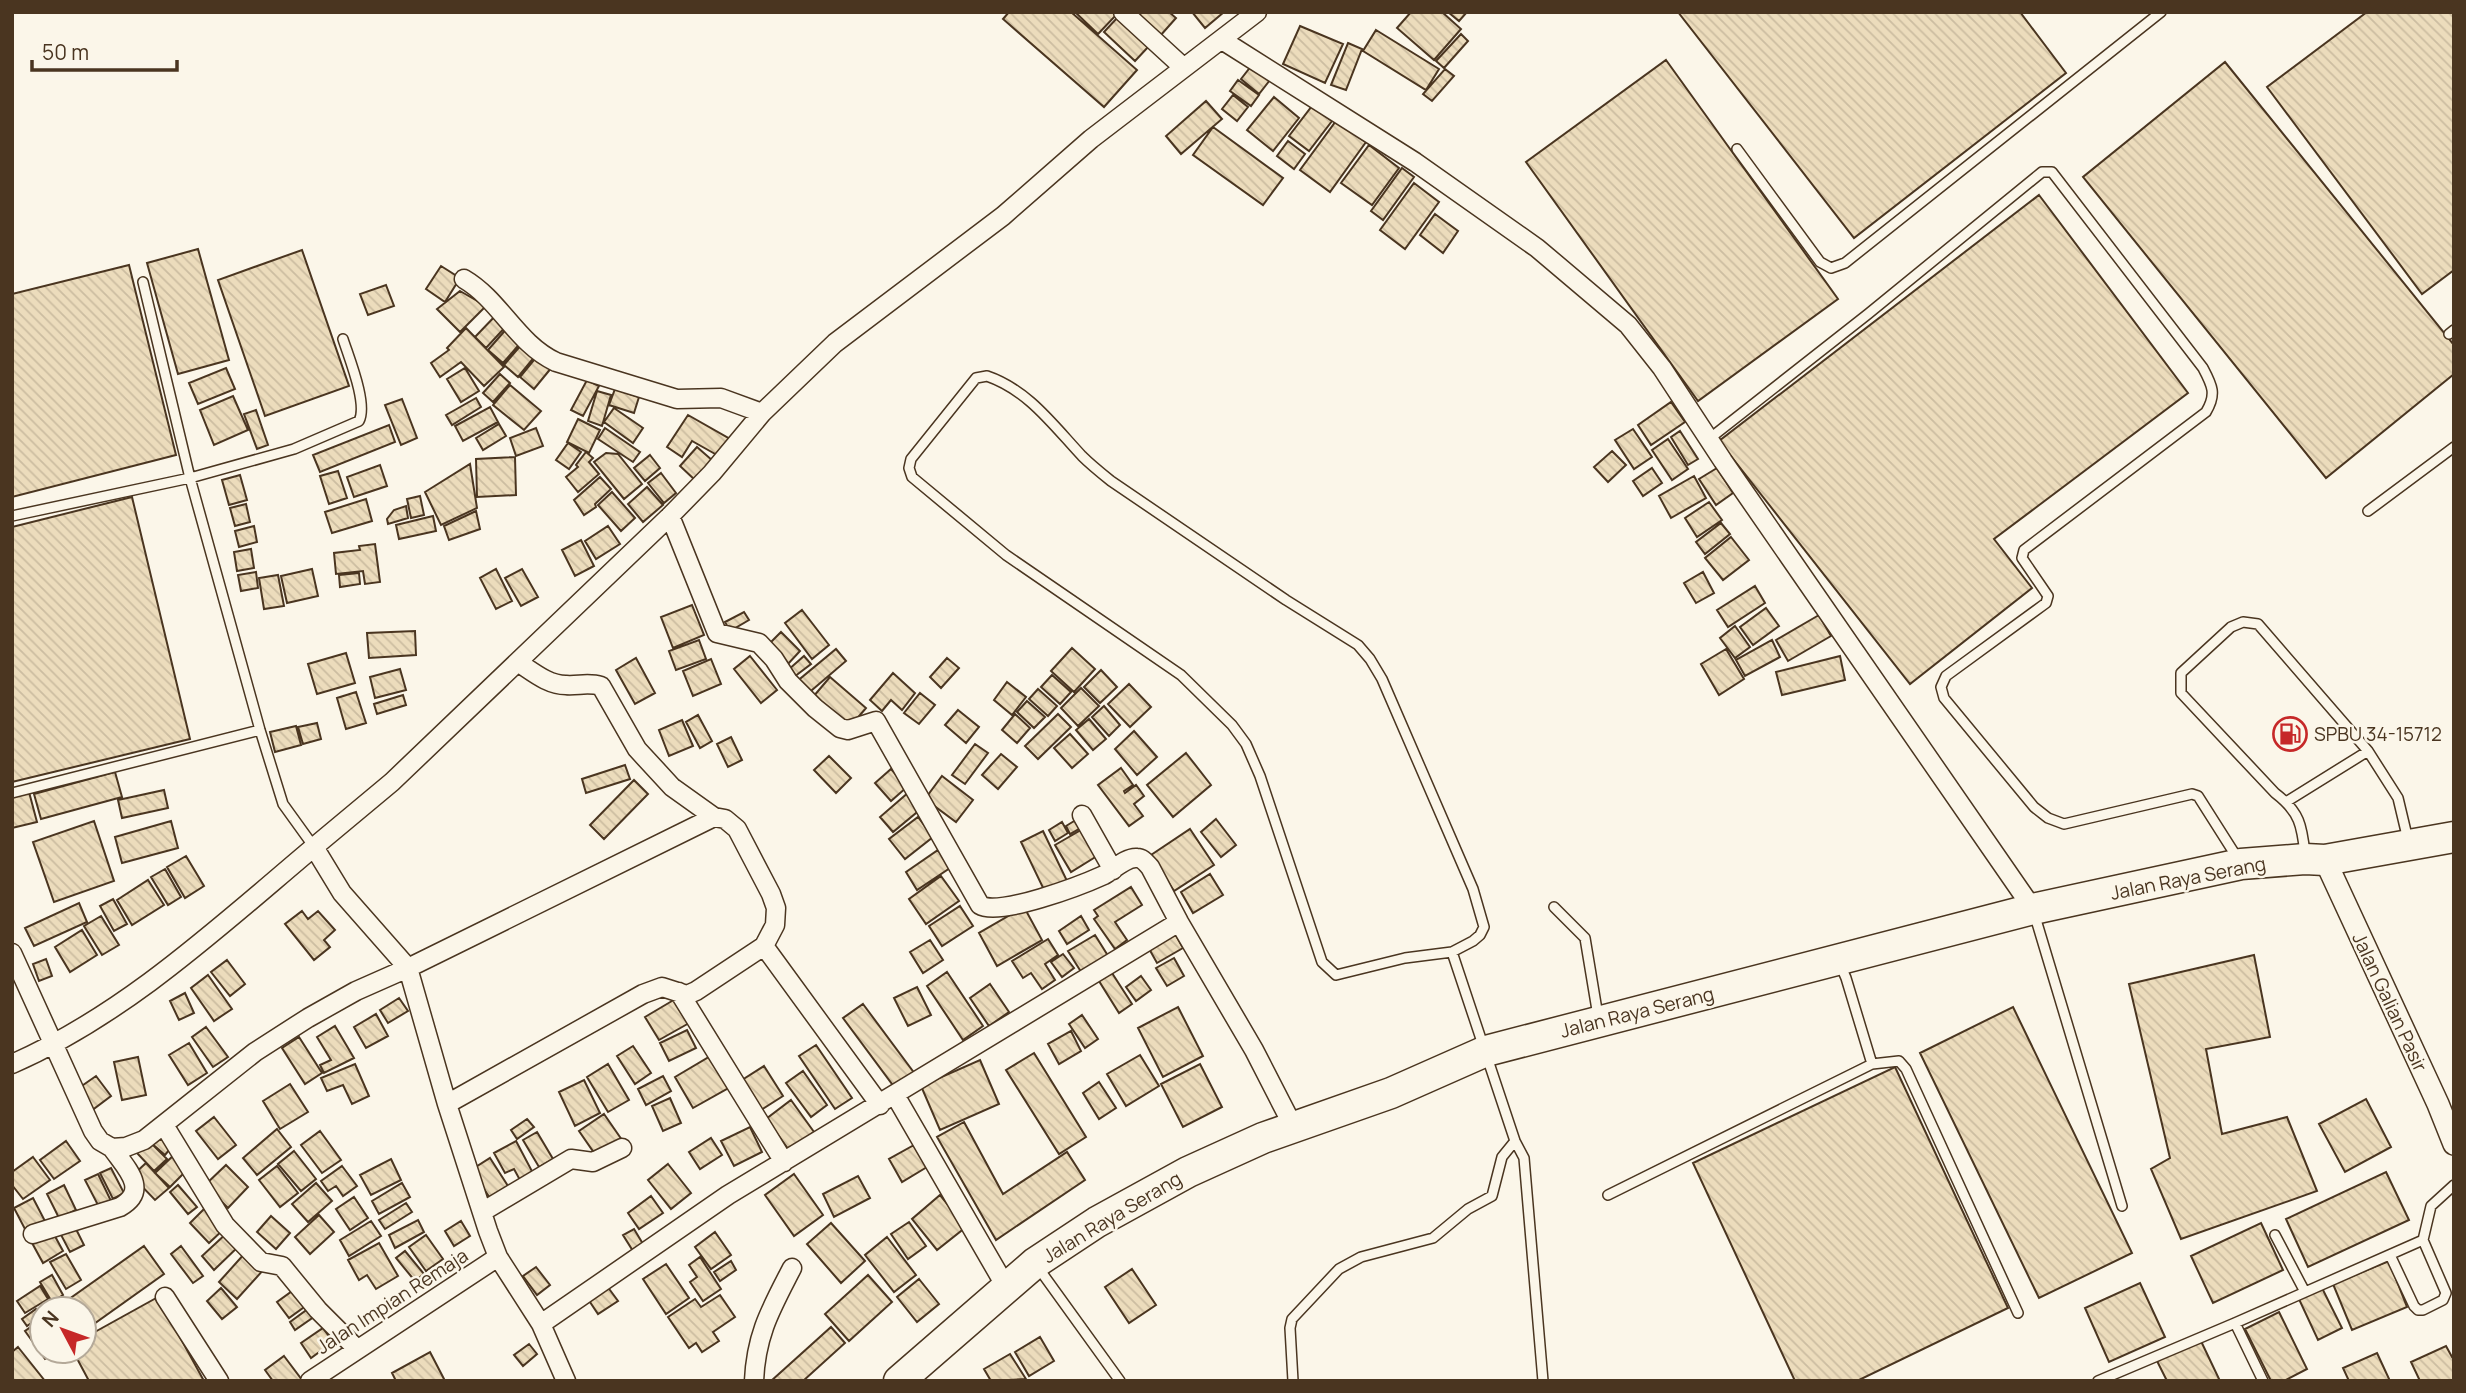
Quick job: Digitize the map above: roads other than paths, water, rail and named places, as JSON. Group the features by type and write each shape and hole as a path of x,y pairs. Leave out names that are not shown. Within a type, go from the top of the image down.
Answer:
{"highway":[{"name":"Jalan Raya Serang","path":"912,1373 1035,1263 1097,1222 1188,1172 1293,1126 1391,1093 1486,1051 2032,909 2241,864 2315,860 2450,840"}],"street":[{"path":"1123,12 1184,68"},
{"path":"12,1063 54,1044 117,1006 392,782 670,516 712,473 757,419 835,343 1003,216 1091,139 1257,12"},
{"path":"1222,40 1415,162 1537,248 1628,325 1662,368 2032,909"},
{"path":"464,279 483,291 522,337 540,353 556,362 677,399 721,398 757,419"},
{"path":"670,516 717,633 759,643 774,659 788,681 840,728 848,730 876,721 922,798 963,879 985,909 1051,896 1113,870 1129,859 1144,860 1254,1050 1293,1126"},
{"path":"447,1104 643,994 662,987 687,995 764,946 775,925 776,908 771,894 737,829 672,787 637,749 601,686 588,683 556,684 519,663"},
{"path":"1082,815 1113,870"},
{"path":"112,1148 127,1147 144,1140 255,1052 356,991 715,817"},
{"path":"314,847 342,893 408,968 447,1104 498,1257 541,1324 566,1381"},
{"name":"Jalan Galian Pasir","path":"2315,860 2438,1104 2454,1144"},
{"path":"541,1324 727,1195 1179,922"},
{"path":"764,946 887,1100 1006,1287"},
{"path":"12,953 93,1131 100,1142 112,1148 135,1182 132,1198 120,1207 33,1234"},
{"path":"679,992 784,1161"},
{"path":"164,1125 225,1225 261,1262 282,1266 318,1310 357,1349"},
{"path":"482,1212 571,1159 593,1162 622,1149"},
{"name":"Jalan Impian Remaja","path":"310,1381 498,1257"},
{"path":"754,1381 755,1357 761,1331 792,1268"},
{"path":"165,1297 219,1381"}],"lane":[{"path":"1737,149 1820,262 1831,268 1845,263 2161,12"},
{"path":"1710,439 1879,306 2042,172 2052,172 2203,368 2211,383 2213,400 2206,412 2024,550 2022,558 2048,596 2046,603 1946,676 1941,687 1944,698 2034,807 2048,818 2064,824 2192,794 2198,796 2241,864"},
{"path":"143,282 190,478 260,730 283,804 314,847"},
{"path":"12,516 190,478 294,449 359,421 362,417 361,400 343,339"},
{"path":"987,376 1004,382 1024,396 1035,404 1084,458 1111,481 1358,645 1370,659 1382,679 1473,889 1484,927 1473,941 1452,952 1405,958 1352,973 1336,975 1329,969 1322,962 1260,776 1246,744 1232,725 1181,675 1006,555 912,477 909,468 911,460 976,378 987,376"},
{"path":"2368,511 2454,447"},
{"path":"2315,860 2301,824 2286,802 2181,692 2181,673 2231,627 2243,622 2258,624 2368,751 2398,797 2409,845"},
{"path":"12,793 260,730"},
{"path":"2286,802 2368,751"},
{"path":"1554,907 1585,938 1599,1021"},
{"path":"2032,909 2122,1206"},
{"path":"1452,952 1515,1141 1524,1157 1543,1381"},
{"path":"1838,960 1872,1064"},
{"path":"1608,1195 1872,1064 1899,1061 1906,1069 2018,1313"},
{"path":"1293,1381 1290,1328 1296,1312 1339,1269 1361,1257 1433,1238 1468,1209 1492,1196 1502,1157 1515,1141"},
{"path":"2390,1255 2418,1310 2443,1300 2446,1293 2423,1240 2431,1206 2454,1185"},
{"path":"2275,1235 2305,1292"},
{"path":"2098,1381 2423,1240"},
{"path":"1035,1263 1120,1381"},
{"path":"2235,1323 2263,1381"}],"place":[{"name":"SPBU 34-15712","path":"2290,734"}]}
